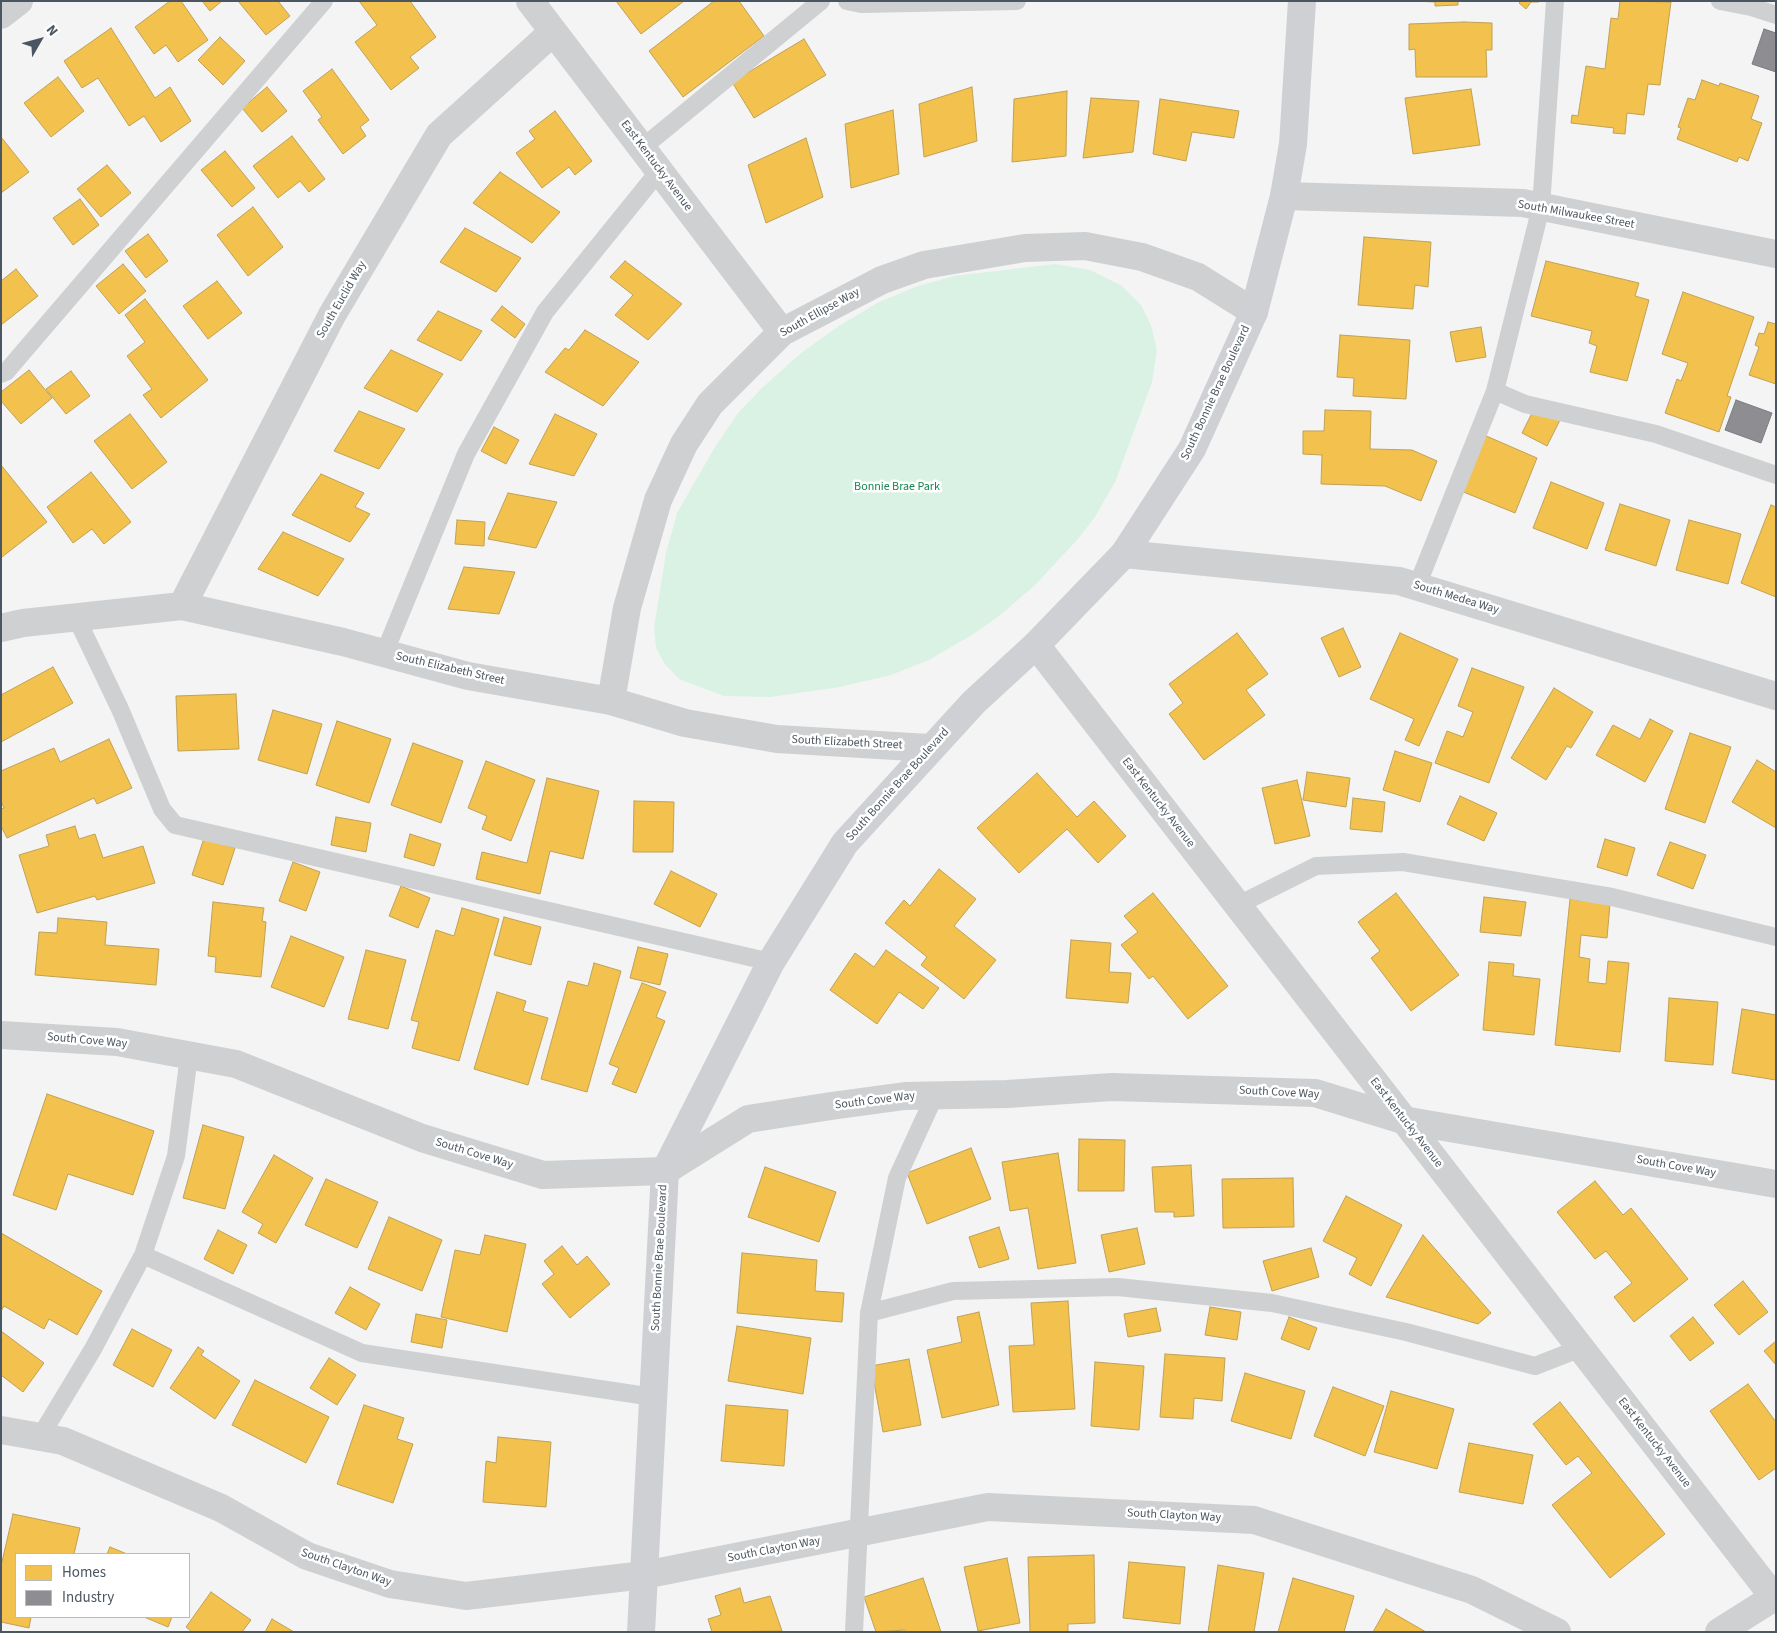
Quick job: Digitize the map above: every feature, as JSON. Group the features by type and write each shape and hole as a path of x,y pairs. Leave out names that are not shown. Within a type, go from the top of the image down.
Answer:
{"street":[{"path":"1,15 19,1"},
{"name":"East Kentucky Avenue","path":"530,1 782,332"},
{"name":"South Bonnie Brae Boulevard","path":"641,1632 664,1171 771,962 845,844 929,748 974,702 1036,646 1124,554 1192,449 1254,312 1284,196 1293,144 1302,1"},
{"name":"South Euclid Way","path":"182,606 332,315 439,135 553,32"},
{"name":"South Milwaukee Street","path":"1284,196 1523,204 1776,254"},
{"name":"South Ellipse Way","path":"611,701 627,608 658,500 684,444 710,404 782,332 882,280 924,265 1025,248 1085,246 1142,256 1198,277 1254,312"},
{"name":"South Medea Way","path":"1124,554 1400,581 1776,696"},
{"name":"South Elizabeth Street","path":"1,628 23,623 182,606 468,676 611,701 685,723 777,739 929,748"},
{"name":"East Kentucky Avenue","path":"1036,646 1775,1598"},
{"name":"South Cove Way","path":"1,1035 116,1042 236,1064 422,1138 543,1175 664,1171 748,1119 905,1096 1007,1094 1112,1087 1315,1093 1403,1120 1776,1184"},
{"name":"South Clayton Way","path":"1,1430 63,1441 221,1508 307,1556 390,1584 466,1596 644,1575 988,1507 1254,1520 1472,1590 1557,1632"},
{"path":"1719,1632 1775,1598"}],"lane":[{"path":"1,374 6,372 324,1"},
{"path":"642,148 821,1"},
{"path":"847,1 861,4 1017,1"},
{"path":"1417,586 1495,391 1542,207 1555,1"},
{"path":"1720,1 1751,7 1776,15"},
{"path":"384,654 466,454 545,312 659,170"},
{"path":"1495,391 1524,404 1656,434 1776,475"},
{"path":"76,617 120,708 162,808 175,825 771,962"},
{"path":"1238,905 1316,866 1402,862 1612,897 1776,937"},
{"path":"40,1437 93,1349 143,1255 176,1156 189,1056"},
{"path":"854,1632 869,1313 897,1178 935,1095"},
{"path":"143,1255 362,1354 653,1397"},
{"path":"869,1313 953,1291 1118,1287 1272,1303 1406,1332 1535,1366 1581,1348"}],"green space":[{"name":"Bonnie Brae Park","path":"1055,264 1090,270 1122,286 1141,305 1151,325 1157,350 1152,382 1116,480 1095,517 1077,540 1034,586 999,616 975,633 929,660 891,675 840,687 770,697 724,696 679,679 665,664 656,648 654,628 666,553 677,513 715,447 738,413 762,388 801,353 839,326 879,302 918,286 954,276"}],"building: Homes":[{"path":"170,1 181,1 208,40 178,62 166,45 154,54 135,27"},
{"path":"202,1 222,1 210,11"},
{"path":"238,1 278,1 290,16 266,35"},
{"path":"359,1 410,1 436,37 410,57 419,68 391,90 355,42 377,25"},
{"path":"616,1 684,1 641,34"},
{"path":"714,1 739,1 764,36 683,97 649,51"},
{"path":"1414,1 1458,1 1458,5 1435,6 1435,2"},
{"path":"1521,1 1539,2 1531,2 1526,9 1519,3"},
{"path":"1620,1 1671,2 1660,85 1648,84 1644,115 1627,113 1625,134 1613,133 1614,128 1571,123 1572,115 1578,116 1586,66 1605,69 1611,18 1618,19"},
{"path":"1492,23 1492,50 1486,50 1487,77 1416,77 1415,49 1409,50 1409,24"},
{"path":"111,28 155,98 170,87 191,121 161,142 144,116 129,126 98,78 82,88 64,61"},
{"path":"220,37 245,61 223,85 198,60"},
{"path":"804,39 826,75 754,118 732,82"},
{"path":"332,69 369,120 360,127 366,136 343,154 318,120 322,117 303,91"},
{"path":"58,77 84,111 51,137 24,103"},
{"path":"1702,80 1719,86 1720,83 1759,96 1751,119 1762,123 1748,161 1739,157 1737,162 1677,139 1681,128 1678,127 1688,98 1695,100"},
{"path":"267,87 287,111 262,132 242,108"},
{"path":"972,87 977,141 924,157 919,104"},
{"path":"1471,89 1480,145 1413,154 1405,98"},
{"path":"1067,91 1066,156 1012,162 1014,99"},
{"path":"1091,98 1139,101 1133,152 1083,158"},
{"path":"1160,99 1239,111 1234,138 1192,132 1186,161 1153,154"},
{"path":"893,110 899,174 851,188 845,124"},
{"path":"555,111 592,161 575,175 569,167 542,188 516,153 535,139 529,131"},
{"path":"292,136 325,179 309,192 300,181 278,198 253,166"},
{"path":"1,137 29,172 1,193"},
{"path":"806,138 823,197 766,223 748,165"},
{"path":"225,151 255,188 232,207 201,170"},
{"path":"107,165 131,193 101,217 77,189"},
{"path":"500,172 560,212 532,243 473,203"},
{"path":"80,199 99,225 73,245 53,218"},
{"path":"253,207 283,247 248,276 217,235"},
{"path":"465,228 521,258 496,292 440,262"},
{"path":"148,234 168,261 146,278 125,251"},
{"path":"1364,237 1431,242 1428,287 1415,285 1413,309 1358,305"},
{"path":"625,261 682,304 648,340 615,315 633,295 610,277"},
{"path":"1546,261 1639,283 1635,296 1649,300 1627,381 1590,372 1597,346 1589,343 1592,331 1531,316"},
{"path":"123,264 146,291 119,314 96,286"},
{"path":"16,269 38,296 1,325 1,281"},
{"path":"217,281 242,313 208,339 183,306"},
{"path":"1683,292 1754,317 1727,396 1731,397 1719,432 1665,413 1677,379 1681,381 1688,363 1662,354"},
{"path":"145,299 208,380 161,418 143,395 152,389 127,356 145,342 125,315"},
{"path":"502,306 525,324 515,338 491,320"},
{"path":"438,311 482,331 461,361 417,340"},
{"path":"1768,322 1776,324 1776,384 1749,375 1759,347 1755,345 1759,333 1764,334"},
{"path":"1481,327 1486,357 1456,362 1450,332"},
{"path":"585,330 639,362 603,406 545,372 565,348 569,350"},
{"path":"1340,335 1410,340 1406,399 1353,396 1354,378 1337,377"},
{"path":"391,350 443,374 417,412 364,388"},
{"path":"29,370 52,398 21,424 1,401 1,392"},
{"path":"71,371 90,396 66,414 46,389"},
{"path":"1535,407 1560,420 1547,446 1522,433"},
{"path":"1325,410 1371,411 1370,449 1412,450 1437,461 1421,501 1385,486 1321,484 1322,455 1303,454 1303,431 1324,431"},
{"path":"359,411 405,429 379,469 334,451"},
{"path":"130,414 167,462 132,489 94,441"},
{"path":"555,414 597,434 574,476 529,464"},
{"path":"494,427 519,440 506,464 481,451"},
{"path":"1484,435 1537,458 1515,513 1461,491"},
{"path":"1,465 47,522 2,557 1,556"},
{"path":"91,472 131,522 104,544 92,529 73,543 47,507"},
{"path":"321,474 364,493 355,507 370,514 350,542 292,515"},
{"path":"1551,482 1604,503 1587,549 1533,528"},
{"path":"508,493 557,502 536,548 488,539"},
{"path":"1620,504 1670,520 1656,566 1605,550"},
{"path":"1771,505 1776,507 1776,597 1741,583"},
{"path":"457,520 485,522 484,546 455,544"},
{"path":"1689,520 1741,534 1728,584 1676,570"},
{"path":"283,532 344,559 318,596 258,569"},
{"path":"464,567 515,572 499,614 448,609"},
{"path":"1343,628 1361,667 1339,677 1321,638"},
{"path":"1237,633 1268,674 1246,690 1265,715 1204,760 1169,714 1183,703 1169,684"},
{"path":"1400,633 1458,659 1419,746 1405,740 1414,719 1370,699"},
{"path":"53,667 73,703 1,742 1,695"},
{"path":"1472,668 1524,687 1489,783 1435,763 1447,731 1463,737 1473,712 1458,706"},
{"path":"1554,688 1593,712 1571,748 1567,746 1546,780 1511,758"},
{"path":"236,694 239,749 178,751 176,696"},
{"path":"273,710 322,724 307,774 258,760"},
{"path":"1650,719 1673,731 1645,782 1596,755 1613,725 1640,739"},
{"path":"337,721 391,739 369,803 316,785"},
{"path":"1690,733 1731,747 1705,823 1665,809"},
{"path":"109,739 132,788 97,804 94,798 7,838 1,826 1,809 4,808 1,801 1,771 54,748 60,762"},
{"path":"413,743 463,761 441,823 391,805"},
{"path":"1395,751 1432,763 1420,802 1383,790"},
{"path":"1757,760 1776,772 1776,828 1732,802"},
{"path":"486,761 535,780 511,841 482,829 487,816 468,808"},
{"path":"1307,772 1350,778 1346,807 1303,800"},
{"path":"1037,773 1077,817 1094,801 1126,836 1098,863 1067,829 1019,873 977,828"},
{"path":"547,778 599,791 583,859 550,851 540,894 476,879 482,852 527,863"},
{"path":"1297,780 1310,836 1275,844 1262,788"},
{"path":"1460,796 1497,813 1484,841 1447,824"},
{"path":"1353,798 1385,802 1382,832 1350,829"},
{"path":"634,801 674,802 673,852 633,852"},
{"path":"336,817 371,823 366,852 331,845"},
{"path":"75,826 79,839 95,834 103,858 143,846 155,883 97,900 95,896 37,913 19,855 49,846 46,835"},
{"path":"410,834 441,844 434,866 404,857"},
{"path":"204,838 235,848 223,885 192,875"},
{"path":"1605,839 1635,848 1627,876 1597,867"},
{"path":"1670,842 1706,855 1693,889 1657,875"},
{"path":"293,862 320,872 306,911 279,901"},
{"path":"939,869 976,899 954,926 996,960 964,999 921,965 927,957 885,923 904,900 910,906"},
{"path":"671,871 717,894 700,927 654,904"},
{"path":"401,886 430,898 418,928 389,916"},
{"path":"1153,893 1228,986 1188,1019 1153,976 1149,979 1121,945 1138,932 1124,916"},
{"path":"1396,893 1459,975 1411,1011 1371,958 1380,951 1358,922"},
{"path":"1484,897 1526,902 1521,936 1480,932"},
{"path":"1570,899 1610,904 1607,938 1581,935 1579,957 1590,959 1588,982 1606,984 1608,961 1629,963 1620,1052 1555,1045"},
{"path":"213,902 264,908 262,921 266,922 261,977 215,972 216,957 208,956"},
{"path":"462,908 499,919 459,1061 412,1048 419,1022 411,1020 436,930 454,936"},
{"path":"504,917 541,927 531,965 494,955"},
{"path":"58,918 107,922 105,945 159,949 156,985 35,975 39,932 57,933"},
{"path":"291,936 344,957 324,1007 271,987"},
{"path":"1071,940 1111,943 1109,972 1131,973 1128,1003 1066,998"},
{"path":"638,947 668,954 660,985 630,978"},
{"path":"366,950 406,960 388,1029 348,1019"},
{"path":"886,950 939,988 923,1009 899,992 877,1024 830,990 855,953 874,967"},
{"path":"1489,962 1514,964 1513,976 1540,979 1534,1035 1483,1030"},
{"path":"594,963 621,971 587,1092 541,1079 568,981 588,986"},
{"path":"642,983 666,992 656,1017 665,1021 636,1093 612,1084 619,1068 609,1064"},
{"path":"497,992 526,1001 523,1011 548,1018 528,1085 474,1069"},
{"path":"1669,998 1718,1002 1713,1065 1665,1061"},
{"path":"1742,1009 1776,1015 1776,1080 1732,1073"},
{"path":"47,1094 154,1131 133,1195 68,1174 56,1210 13,1195"},
{"path":"203,1125 244,1137 225,1209 183,1198"},
{"path":"1079,1139 1125,1140 1124,1191 1078,1191"},
{"path":"971,1148 991,1199 927,1224 907,1173"},
{"path":"1058,1153 1076,1263 1038,1269 1028,1208 1010,1211 1002,1162"},
{"path":"274,1155 313,1178 276,1243 258,1233 263,1224 242,1212"},
{"path":"1191,1165 1194,1216 1174,1217 1174,1212 1155,1212 1152,1167"},
{"path":"765,1167 836,1192 819,1242 748,1217"},
{"path":"1293,1178 1294,1227 1223,1228 1222,1179"},
{"path":"326,1179 378,1202 357,1248 305,1225"},
{"path":"1595,1181 1623,1215 1631,1208 1688,1279 1634,1322 1614,1297 1632,1283 1606,1251 1595,1259 1557,1212"},
{"path":"1346,1196 1402,1225 1371,1286 1349,1274 1357,1258 1323,1241"},
{"path":"389,1217 442,1240 422,1291 368,1269"},
{"path":"999,1227 1009,1259 979,1268 969,1237"},
{"path":"1137,1228 1145,1264 1109,1272 1101,1235"},
{"path":"218,1230 247,1245 233,1274 204,1259"},
{"path":"1,1233 102,1291 77,1335 49,1319 44,1329 4,1306 1,1311"},
{"path":"485,1235 526,1244 507,1332 441,1317 455,1250 480,1255"},
{"path":"1423,1235 1491,1313 1478,1324 1386,1297"},
{"path":"562,1246 577,1265 587,1256 610,1284 570,1318 542,1284 554,1274 544,1261"},
{"path":"1311,1248 1319,1277 1272,1291 1263,1261"},
{"path":"742,1253 817,1260 815,1291 844,1293 842,1322 737,1313"},
{"path":"1743,1281 1768,1312 1739,1335 1714,1305"},
{"path":"350,1287 380,1304 366,1330 335,1313"},
{"path":"1068,1301 1075,1409 1013,1412 1009,1346 1034,1345 1031,1303"},
{"path":"1210,1307 1241,1312 1237,1340 1205,1335"},
{"path":"1156,1308 1161,1331 1128,1337 1124,1314"},
{"path":"979,1312 999,1405 942,1418 927,1350 962,1342 957,1317"},
{"path":"416,1314 447,1320 442,1348 411,1342"},
{"path":"1289,1317 1317,1328 1309,1350 1281,1339"},
{"path":"1693,1317 1714,1343 1690,1361 1670,1336"},
{"path":"737,1326 811,1338 803,1394 728,1381"},
{"path":"132,1329 172,1350 153,1387 113,1365"},
{"path":"1,1331 44,1363 23,1392 1,1375"},
{"path":"1776,1341 1776,1365 1764,1351"},
{"path":"198,1347 204,1351 201,1355 240,1381 215,1419 170,1388"},
{"path":"1165,1354 1225,1358 1222,1401 1194,1398 1193,1419 1160,1417"},
{"path":"329,1358 356,1375 337,1405 310,1388"},
{"path":"909,1359 921,1425 883,1432 871,1366"},
{"path":"1095,1362 1144,1366 1139,1430 1091,1426"},
{"path":"1245,1373 1305,1391 1291,1439 1231,1421"},
{"path":"255,1380 329,1417 306,1463 232,1425"},
{"path":"1748,1384 1776,1422 1776,1468 1759,1480 1710,1411"},
{"path":"1333,1387 1384,1406 1365,1456 1314,1436"},
{"path":"1391,1391 1454,1409 1437,1469 1374,1452"},
{"path":"1560,1402 1665,1534 1610,1578 1552,1505 1592,1473 1578,1456 1566,1465 1533,1424"},
{"path":"364,1405 404,1418 397,1439 413,1444 393,1503 337,1484"},
{"path":"726,1405 788,1410 784,1466 721,1461"},
{"path":"498,1437 551,1442 546,1507 483,1502 486,1461 496,1463"},
{"path":"1469,1443 1533,1455 1523,1504 1459,1492"},
{"path":"13,1514 80,1528 74,1553 15,1553 15,1618 31,1618 29,1628 1,1622 1,1566"},
{"path":"110,1547 125,1553 107,1553"},
{"path":"1094,1555 1095,1623 1068,1624 1068,1632 1030,1632 1028,1557"},
{"path":"1007,1558 1020,1623 978,1631 964,1567"},
{"path":"1129,1562 1185,1567 1180,1624 1123,1618"},
{"path":"1218,1565 1264,1573 1254,1632 1208,1632"},
{"path":"923,1578 941,1632 906,1632 905,1630 876,1632 864,1597"},
{"path":"1293,1578 1354,1596 1344,1632 1278,1632"},
{"path":"740,1588 744,1603 770,1596 782,1631 712,1632 708,1619 721,1615 715,1596"},
{"path":"211,1592 251,1620 242,1632 192,1632 186,1627"},
{"path":"1386,1609 1426,1632 1373,1632"},
{"path":"146,1618 172,1618 168,1627"},
{"path":"272,1619 294,1632 265,1632"}],"building: Industry":[{"path":"1764,29 1776,33 1776,72 1752,64"},
{"path":"1736,400 1772,413 1761,443 1725,430"}]}
